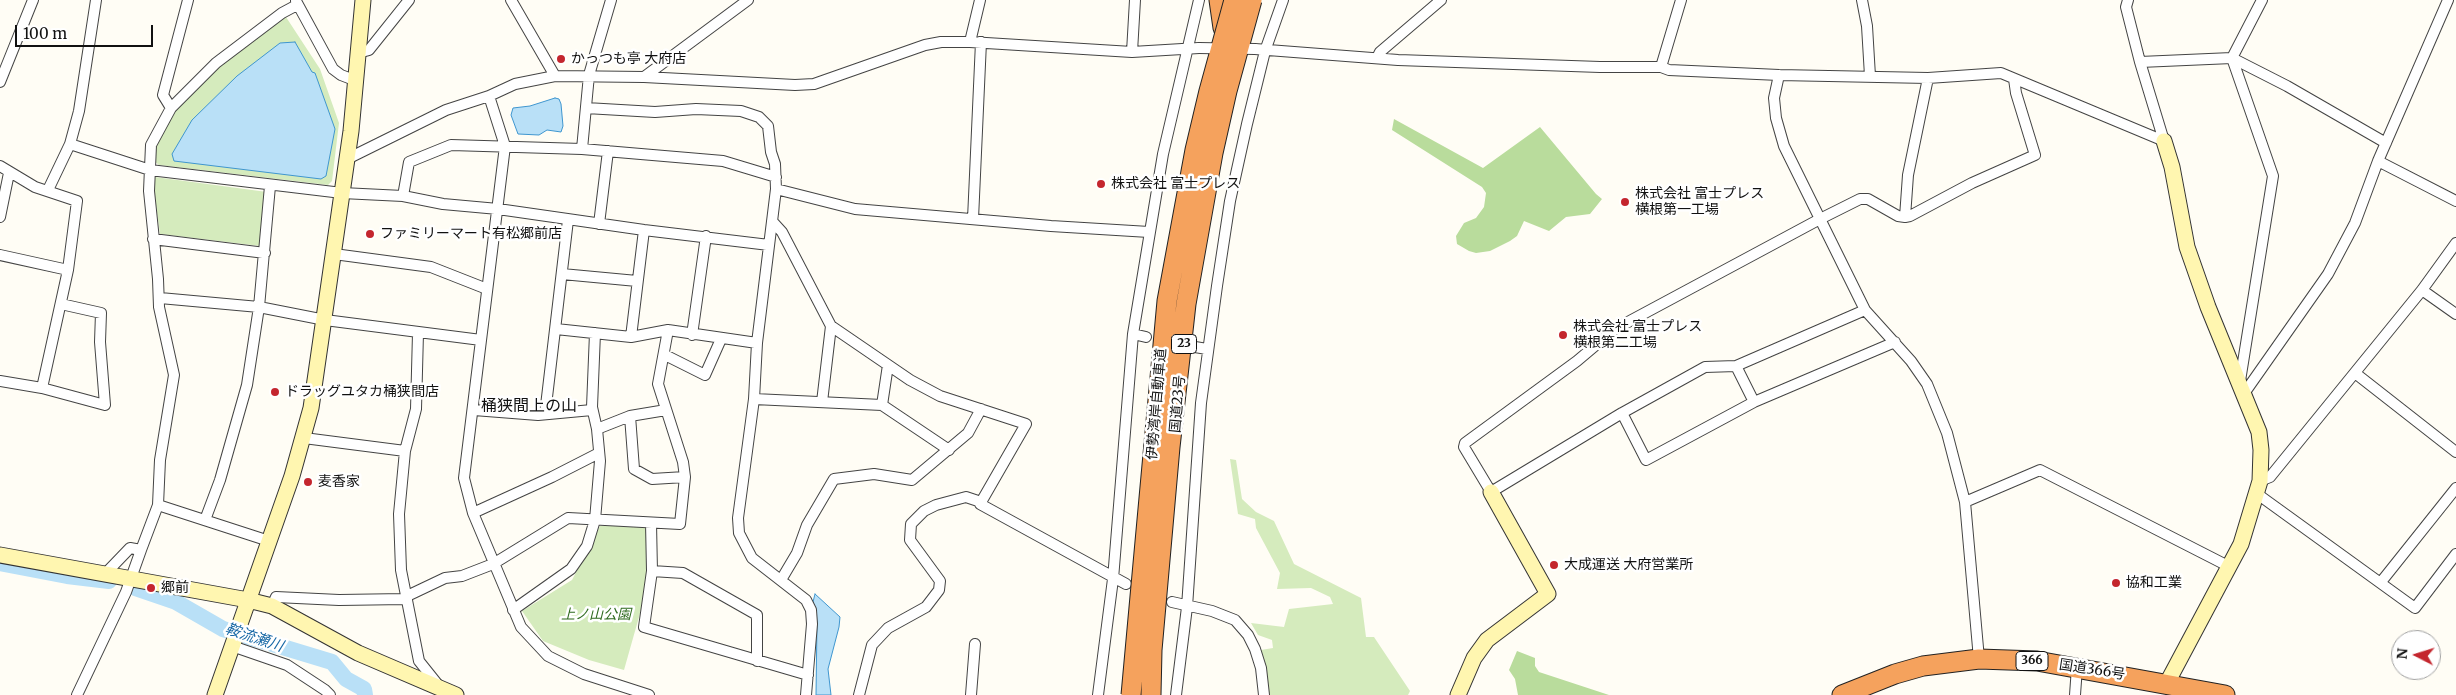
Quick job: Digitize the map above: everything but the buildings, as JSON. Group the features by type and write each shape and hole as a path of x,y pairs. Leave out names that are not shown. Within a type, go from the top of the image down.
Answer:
{"highway":[{"path":"1219,0 1223,28"},
{"name":"国道23号","path":"1130,695 1155,394 1168,287 1180,209 1223,28 1232,0"},
{"name":"伊勢湾岸自動車道","path":"1130,695 1167,301 1180,220 1232,0"},
{"name":"伊勢湾岸自動車道","path":"1152,695 1152,650 1169,457 1186,304 1213,153 1227,91 1252,0"},
{"name":"国道23号","path":"1152,695 1190,292 1220,131 1248,22 1258,0"},
{"name":"国道366号","path":"1842,695 1873,682 1923,666 1979,659 2037,661 2225,695"}],"street":[{"path":"0,82 33,0"},
{"path":"48,190 70,144 79,111 96,0"},
{"path":"171,108 163,95 188,0"},
{"path":"215,695 304,438 325,320 347,159 363,0"},
{"path":"358,53 369,50 409,0"},
{"path":"511,0 556,76"},
{"path":"644,77 748,0"},
{"path":"973,219 976,42 980,0"},
{"path":"1132,52 1135,0"},
{"path":"1098,695 1113,579 1133,334 1148,232 1163,154 1194,49 1199,0"},
{"path":"1176,695 1187,607 1207,349 1230,201 1260,50 1283,0"},
{"path":"1377,58 1380,52 1441,0"},
{"path":"1661,67 1681,0"},
{"path":"1862,0 1867,26 1870,76"},
{"path":"2128,0 2126,7 2140,62 2172,167 2187,247 2208,307 2259,432 2261,450 2258,487 2241,544 2166,683"},
{"path":"2241,390 2273,176 2232,58 2262,0"},
{"path":"2241,390 2328,274 2355,223 2378,161 2448,0"},
{"path":"582,149 589,75 607,1"},
{"path":"77,695 131,578 158,505 160,460 174,375 159,307 160,298 149,191 151,146 171,108 216,63 297,3 333,69 340,76 354,80"},
{"path":"347,159 446,110 489,96 515,84 556,76 589,75 796,85 814,84 925,45 976,42 1132,52 1194,49 1260,50 1377,58 1600,67 1661,67 1669,70 1779,75 1928,78 1987,72 2000,73 2164,141"},
{"path":"2140,62 2232,58 2287,86 2386,143"},
{"path":"1779,75 1774,98 1776,118 1784,146 1865,310 1911,361 1936,400 1947,433 1965,502 1979,659"},
{"path":"1905,217 1908,175 1928,78"},
{"path":"1458,695 1474,658 1487,640 1548,594 1464,447 1465,443 1577,360 1615,329 1820,219 1860,199 1868,199 1898,216 1905,217 2035,155 2016,93 2014,79"},
{"path":"489,96 505,146 474,410 464,478 473,513 521,627 548,656 584,674 649,695"},
{"path":"586,108 655,112 696,110 741,111 759,117 768,126 776,177 776,190 758,343 754,399 738,518 739,533 752,558 806,600 811,610 812,624 806,695"},
{"path":"70,144 150,170 270,186 342,193 403,196 443,204 498,209 644,230 769,244"},
{"path":"403,196 409,162 451,145 582,149 723,161 776,177"},
{"path":"599,224 608,151"},
{"path":"2378,161 2456,201"},
{"path":"0,166 35,187 77,201 68,270 42,388"},
{"path":"0,217 9,172"},
{"path":"206,520 238,421 247,385 259,307 270,186"},
{"path":"776,190 855,209 1148,232"},
{"path":"545,414 568,220"},
{"path":"772,221 782,232 831,326 888,365 940,396 1026,424 980,504 1113,579 1126,584"},
{"path":"632,337 644,230"},
{"path":"692,335 706,236"},
{"path":"153,239 265,253"},
{"path":"2258,487 2270,477 2355,373 2422,290 2456,243"},
{"path":"334,254 431,267 487,289"},
{"path":"0,255 68,270"},
{"path":"562,274 637,281"},
{"path":"2422,290 2456,314"},
{"path":"160,298 259,307 325,320 481,340"},
{"path":"0,381 42,388 105,406 100,342 101,313 61,304"},
{"path":"1491,492 1622,413 1705,367 1736,366 1865,310"},
{"path":"822,402 831,326"},
{"path":"556,329 632,337 668,330 692,335 758,343"},
{"path":"272,606 276,596 339,600 405,598 445,578 462,576 493,564 568,518 680,524 685,477 683,462 658,384 665,355 668,330"},
{"path":"418,333 416,409 406,451 399,514 401,570 405,598 420,661 440,688"},
{"path":"513,610 571,570 587,546 595,520 600,461 598,429 592,410 595,333"},
{"path":"1133,334 1146,337"},
{"path":"665,355 705,375 721,339"},
{"path":"1622,413 1646,460 1754,402 1895,342"},
{"path":"1195,347 1207,349"},
{"path":"882,405 888,365"},
{"path":"1736,366 1754,402"},
{"path":"2355,373 2456,452"},
{"path":"754,399 882,405 949,450"},
{"path":"781,580 797,553 807,525 834,479 874,474 912,480 968,433 981,409"},
{"path":"474,410 538,415 592,410"},
{"path":"598,429 630,416 666,410"},
{"path":"630,416 634,469 652,479 685,477"},
{"path":"304,438 406,451"},
{"path":"473,513 599,453"},
{"path":"1965,502 2040,470 2230,567"},
{"path":"2258,487 2415,608 2456,554"},
{"path":"2381,582 2456,488"},
{"path":"859,695 872,645 888,628 926,607 939,590 940,581 910,540 911,524 924,511 936,505 966,497 982,502"},
{"path":"158,505 268,541"},
{"path":"651,523 652,571 644,627 808,675"},
{"path":"105,574 130,548 141,550"},
{"path":"0,555 131,578 272,606 358,654 456,695"},
{"path":"652,571 683,573 757,615 757,661"},
{"path":"1172,602 1187,607 1212,611 1235,620 1248,635 1255,649 1261,668 1264,695"},
{"path":"235,637 287,665 326,690 330,695"},
{"path":"971,695 975,644"},
{"path":"2075,695 2077,667"}],"green space":[{"path":"286,17 320,69 339,123 332,181 328,185 159,165 154,161 155,147 175,109 215,70"},
{"path":"1394,119 1483,168 1540,127 1602,199 1590,214 1566,217 1549,231 1524,221 1517,236 1510,241 1490,251 1476,253 1469,251 1457,244 1456,236 1464,223 1476,218 1484,207 1486,193 1482,187 1392,130"},
{"path":"155,177 267,192 260,246 160,234 154,191"},
{"path":"1230,459 1236,460 1242,499 1256,512 1274,521 1294,564 1361,598 1366,637 1374,637 1410,691 1408,695 1267,695 1261,650 1273,648 1272,640 1258,635 1251,623 1284,627 1289,609 1333,604 1330,597 1311,588 1277,589 1280,573 1256,528 1255,519 1238,514"},
{"name":"上ノ山公園","path":"651,523 652,571 624,670 589,660 543,641 522,611 572,580 600,526"},
{"path":"1517,651 1535,658 1535,666 1539,672 1609,695 1518,695 1515,679 1509,670"}],"water":[{"path":"295,42 312,72 315,73 335,129 326,176 321,179 174,161 172,154 192,120 237,76 280,43"},
{"path":"555,98 559,99 561,104 563,126 561,132 547,130 539,135 518,134 511,115 513,108 530,106"},
{"path":"815,594 840,617 828,669 831,695 816,695 817,622 813,602"}],"waterway":[{"name":"鞍流瀬川","path":"0,563 67,576 109,581"},
{"name":"鞍流瀬川","path":"135,588 176,602 223,629 332,662 346,679 364,689 365,695"}],"place":[{"name":"かっつも亭 大府店","path":"561,59"},
{"name":"株式会社 富士プレス","path":"1101,184"},
{"name":"株式会社 富士プレス 横根第一工場","path":"1625,202"},
{"name":"ファミリーマート有松郷前店","path":"370,234"},
{"name":"株式会社 富士プレス 横根第二工場","path":"1563,335"},
{"name":"ドラッグユタカ桶狭間店","path":"275,392"},
{"name":"麦香家","path":"308,482"},
{"name":"大成運送 大府営業所","path":"1554,565"},
{"name":"協和工業","path":"2116,583"},
{"name":"郷前","path":"151,588"}],"district":[{"name":"桶狭間上の山","path":"529,406"}]}
